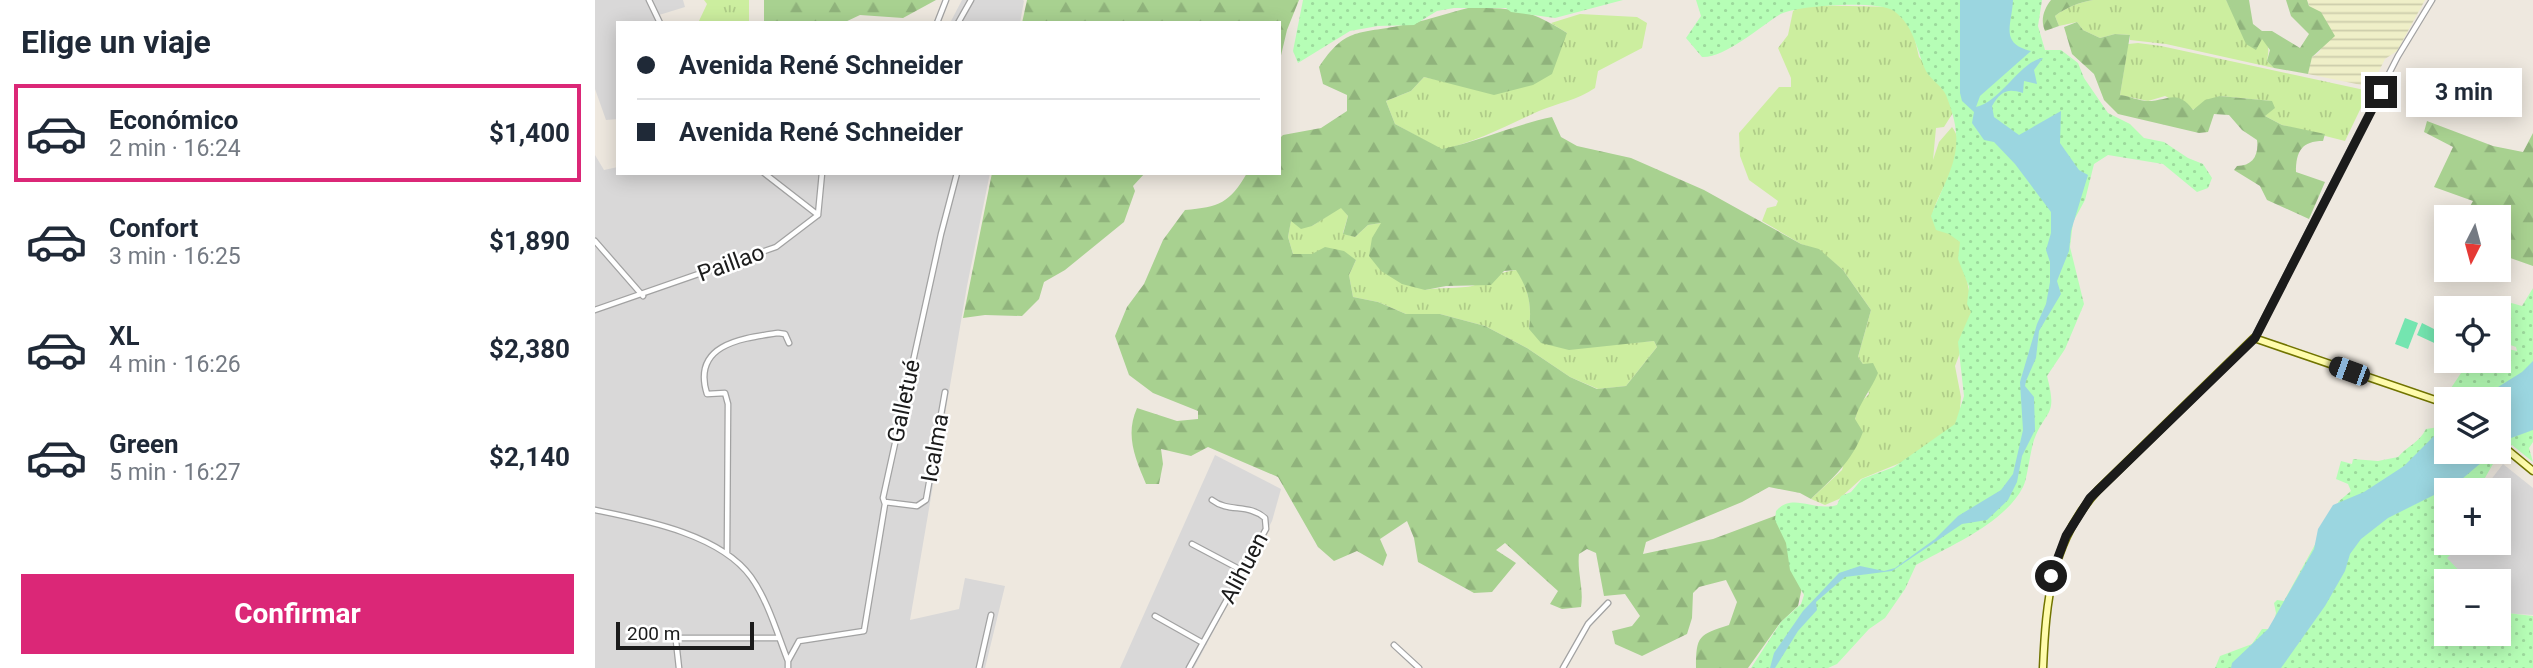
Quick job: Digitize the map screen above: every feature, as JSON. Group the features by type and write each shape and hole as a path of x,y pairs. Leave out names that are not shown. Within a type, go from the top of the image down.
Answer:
{"street":[{"path":"649,0 659,21"},
{"path":"938,21 946,0"},
{"path":"959,21 971,0"},
{"path":"2043,668 2051,576 2061,545 2077,516 2098,490 2255,338 2344,160 2432,0"},
{"path":"767,175 818,215"},
{"path":"818,215 823,175"},
{"name":"Galletué","path":"788,661 799,641 864,631 885,502 941,234 956,175"},
{"name":"Paillao","path":"595,310 643,296 776,247 818,215"},
{"path":"595,241 643,296"},
{"path":"727,553 728,404 725,393 707,394 705,374 717,350 738,339 778,333 785,334 789,343"},
{"path":"2255,338 2434,400"},
{"name":"Icalma","path":"885,502 917,506 926,500 945,392"},
{"path":"2511,453 2533,471"},
{"name":"Alihuen","path":"1189,668 1266,531 1266,521 1253,509 1227,508 1212,500"},
{"path":"595,510 700,539 727,553 755,584 779,638 788,668"},
{"path":"1192,544 1243,571"},
{"path":"1563,668 1588,624 1608,603"},
{"path":"979,668 991,615"},
{"path":"1154,616 1203,643"},
{"path":"678,668 676,641 679,638 779,638"},
{"path":"1394,645 1419,668"}],"shaded area":[{"path":"595,0 683,0 685,7 659,15 661,21 616,21 616,119 606,120 595,89"},
{"path":"962,0 1024,1 1020,21 951,21"},
{"path":"595,155 604,170 616,167 616,175 990,175 967,286 910,620 959,609 965,578 1005,586 985,668 595,668"},
{"path":"1215,455 1281,489 1272,521 1194,668 1120,668"},
{"path":"2503,464 2533,488 2533,615 2511,614 2511,569 2456,569 2441,555 2511,555 2511,478 2492,478"}],"green space":[{"path":"704,0 749,0 749,21 699,21 707,4"},
{"path":"764,0 936,0 903,18 860,15 847,21 764,21"},
{"path":"1027,0 1299,0 1287,30 1281,56 1281,21 1022,21"},
{"path":"1303,0 1623,0 1555,18 1511,12 1506,8 1454,8 1437,11 1414,25 1378,26 1350,31 1298,63 1293,51"},
{"path":"1696,0 2042,0 2038,26 2045,50 2061,50 2078,63 2084,78 2108,113 2130,124 2144,138 2164,142 2188,158 2203,164 2212,178 2208,188 2197,192 2163,164 2108,155 2094,164 2085,200 2073,222 2070,247 2084,304 2065,349 2047,376 2051,406 2034,440 2023,487 2003,512 1989,523 1916,565 1905,589 1885,618 1869,629 1837,664 1828,668 1751,668 1781,622 1801,604 1804,595 1790,570 1786,543 1775,520 1776,511 1789,503 1837,505 1841,496 1851,492 1862,479 1894,467 1955,424 1964,396 1958,342 1971,312 1967,304 1969,287 1958,259 1960,242 1949,234 1936,230 1931,216 1954,157 1956,130 1946,95 1926,71 1911,31 1894,11 1855,5 1818,6 1788,12 1779,15 1731,48 1702,57 1686,38 1701,16"},
{"path":"2051,0 2093,0 2059,13 2055,16 2059,26 2045,31 2043,15"},
{"path":"2093,0 2226,0 2236,19 2259,42 2262,38 2266,43 2267,61 2274,68 2166,44 2130,40 2130,35 2115,34 2100,38 2083,30 2077,22 2059,26 2055,16 2063,10"},
{"path":"2226,0 2249,0 2253,24 2262,31 2272,31 2300,48 2309,34 2291,16 2286,0 2307,0 2309,6 2321,12 2335,36 2312,57 2308,74 2274,68 2267,61 2270,50 2262,39 2256,50 2246,44"},
{"path":"2307,0 2425,0 2397,51 2385,59 2371,87 2308,74 2312,57 2319,53 2324,43"},
{"path":"1803,5 1895,7 1912,27 1919,57 1946,89 1954,111 1944,127 1936,128 1933,160 1939,142 1952,127 1958,149 1956,161 1932,218 1964,241 1964,266 1974,316 1955,366 1961,397 1959,422 1905,461 1861,479 1839,499 1825,505 1811,499 1842,470 1859,404 1869,394 1863,364 1858,357 1871,310 1843,270 1819,250 1801,244 1762,221 1767,208 1776,206 1778,201 1749,180 1740,156 1739,133 1779,87 1791,87 1791,78 1778,48 1788,35 1793,11"},
{"path":"1468,8 1509,9 1530,14 1567,33 1552,74 1533,85 1494,95 1424,77 1411,91 1386,101 1395,124 1442,149 1552,117 1561,137 1577,146 1631,158 1704,190 1801,244 1819,249 1843,270 1871,310 1858,357 1863,364 1873,363 1878,373 1855,419 1863,432 1848,460 1834,476 1811,499 1800,493 1769,487 1742,502 1646,542 1643,554 1713,539 1780,514 1803,583 1798,606 1780,623 1748,668 1696,668 1697,649 1701,638 1711,631 1729,625 1737,602 1726,580 1699,587 1693,593 1692,618 1687,634 1642,656 1615,644 1612,631 1632,626 1640,616 1625,594 1604,596 1596,553 1587,549 1579,554 1581,607 1562,609 1550,604 1558,591 1505,543 1496,550 1516,563 1492,592 1474,593 1418,562 1414,538 1407,521 1380,539 1387,555 1383,566 1357,551 1334,561 1318,547 1278,477 1208,447 1191,456 1161,449 1163,464 1159,484 1146,484 1133,446 1133,418 1137,408 1177,421 1198,419 1198,411 1153,393 1129,375 1115,336 1127,307 1144,284 1163,240 1185,210 1222,202 1235,191 1246,175 1281,175 1283,135 1321,128 1347,111 1347,95 1323,84 1319,67 1337,45 1362,32 1407,24","holes":["1341,208 1348,216 1343,234 1355,237 1368,225 1381,223 1372,238 1369,256 1381,271 1402,284 1425,290 1446,286 1491,285 1504,271 1516,270 1528,298 1529,329 1541,343 1569,350 1654,341 1657,347 1626,386 1597,389 1570,377 1527,348 1485,326 1440,314 1406,314 1378,302 1353,297 1349,275 1356,260 1344,251 1325,247 1312,254 1293,254 1288,237 1291,221 1301,229 1312,226"]},
{"path":"1580,14 1637,17 1647,23 1642,48 1598,71 1595,88 1480,138 1442,150 1395,124 1386,101 1411,91 1424,77 1447,82 1567,33 1551,23"},
{"path":"2077,22 2083,30 2100,38 2115,34 2130,35 2120,95 2148,101 2177,97 2193,110 2205,100 2220,96 2272,101 2275,108 2265,116 2282,125 2325,134 2323,141 2305,145 2297,158 2296,172 2325,182 2309,219 2267,200 2260,186 2234,170 2254,159 2257,140 2242,130 2229,115 2214,114 2208,132 2199,133 2118,114 2104,100 2094,74 2072,54 2064,27"},
{"path":"2138,43 2369,91 2345,141 2282,125 2265,116 2271,101 2220,96 2192,110 2165,96 2148,101 2120,95 2128,44"},
{"path":"2427,121 2493,146 2523,152 2533,133 2533,266 2511,258 2511,205 2471,205 2473,201 2434,187 2453,147 2424,132"},
{"path":"992,175 1143,175 1133,186 1135,191 1124,222 1065,270 1044,282 1039,299 1022,316 985,315 963,318"},
{"path":"1341,207 1348,216 1343,233 1355,237 1368,225 1381,223 1425,290 1471,286 1517,270 1529,298 1529,329 1605,345 1654,341 1657,347 1626,386 1598,389 1570,377 1527,348 1485,326 1440,314 1406,314 1378,302 1353,297 1349,275 1356,260 1293,254 1288,237 1291,220 1312,226"},
{"path":"2533,288 2533,442 2529,448 2533,462 2511,446 2511,387 2452,387 2461,373 2511,373 2511,350 2517,351 2516,347 2511,345 2511,303 2522,306"},
{"path":"2405,318 2418,323 2408,349 2395,344"},
{"path":"2422,323 2434,329 2434,343 2417,335"},
{"path":"2434,428 2434,464 2493,464 2485,478 2434,478 2434,555 2450,555 2447,558 2458,569 2434,569 2434,646 2511,646 2511,613 2533,616 2533,668 2215,668 2220,656 2252,644 2262,629 2272,629 2276,613 2274,603 2277,600 2284,601 2339,501 2351,491 2348,484 2336,479 2341,461 2352,464 2353,459 2378,461 2398,457 2420,438 2426,429"}],"water":[{"path":"1960,0 2013,0 2011,38 2021,48 2031,51 1980,96 1976,107 1994,97 2026,66 2043,58 2034,70 2037,84 2024,81 2023,93 2009,91 1998,97 1992,106 1994,117 2019,135 2061,111 2060,143 2079,170 2088,175 2071,231 2069,251 2057,281 2061,294 2039,331 2036,358 2026,381 2025,386 2034,397 2035,430 2022,456 2017,482 2008,500 1987,520 1962,524 1892,571 1845,577 1816,602 1817,610 1798,631 1775,668 1770,668 1774,653 1803,611 1839,573 1860,566 1884,571 1895,568 1935,539 1958,516 2001,490 2013,474 2023,430 2020,382 2037,324 2046,304 2050,282 2050,262 2046,250 2051,233 2051,212 2015,164 1994,142 1984,140 1972,123 1974,112 1962,101"},
{"path":"2533,361 2533,430 2511,438 2511,387 2498,387 2522,372"},
{"path":"2434,436 2434,464 2480,464 2463,478 2434,478 2434,495 2388,518 2361,539 2350,554 2345,571 2325,606 2281,668 2231,668 2232,663 2268,629 2314,549 2318,529 2333,505 2364,492 2404,466"}],"route":[{"path":"2051,576 2066,536 2090,498 2255,338 2381,92"}]}
